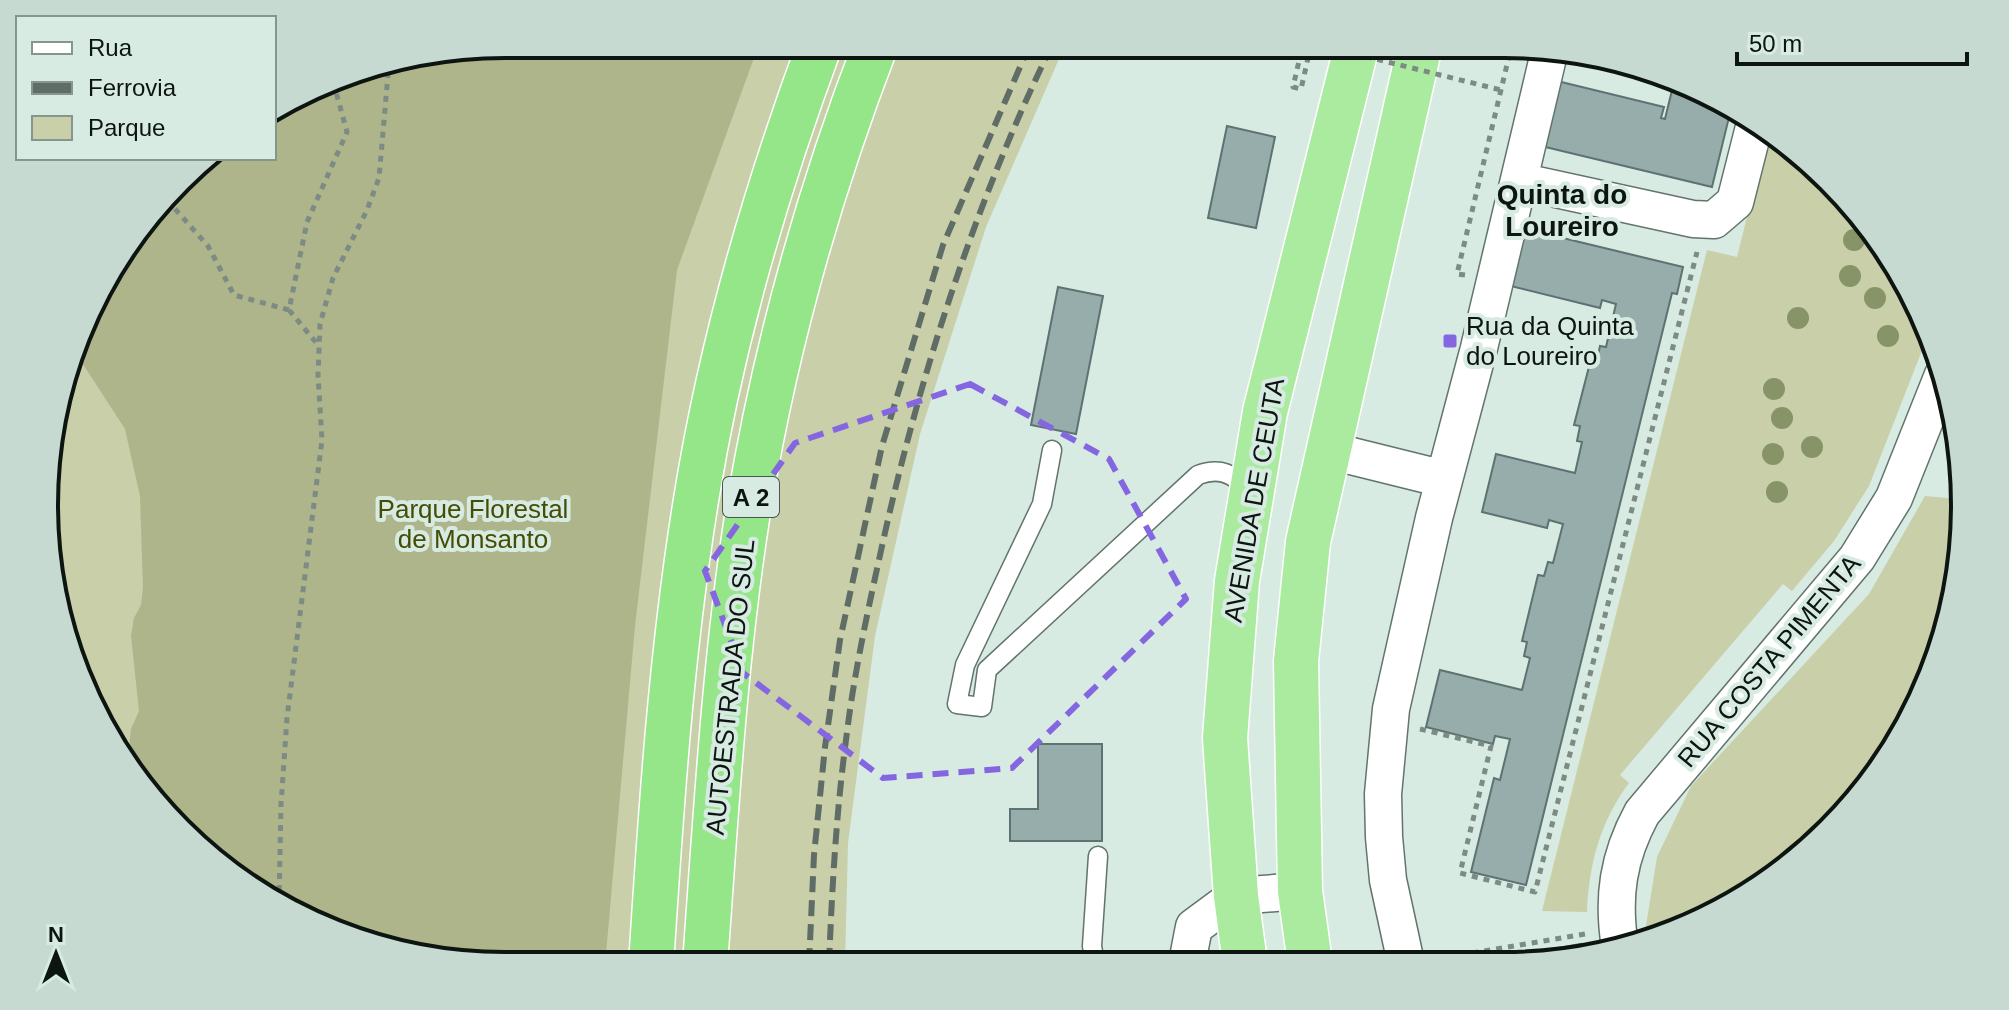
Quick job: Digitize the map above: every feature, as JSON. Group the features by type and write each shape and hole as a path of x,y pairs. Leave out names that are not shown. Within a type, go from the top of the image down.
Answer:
{"highway":[{"name":"AUTOESTRADA DO SUL","path":"652,952 669,707 696,500 724,358 760,218 815,58"},
{"name":"AUTOESTRADA DO SUL","path":"706,952 724,715 752,490 773,378 792,299 871,58"},
{"name":"AVENIDA DE CEUTA","path":"1244,952 1236,896 1225,738 1237,581 1265,412 1337,58"},
{"path":"1308,952 1300,891 1296,661 1308,542 1417,58"}],"street":[{"path":"1412,952 1395,922 1385,851 1383,794 1391,709 1547,60"},
{"path":"1519,181 1705,221 1714,220 1735,202 1752,133"},
{"name":"RUA COSTA PIMENTA","path":"1608,939 1621,860 1642,813 1864,549 1894,498 1936,391"},
{"path":"1327,450 1444,479"},
{"path":"1189,952 1194,927 1236,896 1300,891"}],"lane":[{"path":"1052,450 1042,504 965,665 957,704 982,707 987,670 1198,475 1211,470 1233,475 1242,483 1250,505"},
{"path":"1093,952 1098,856"}],"path":[{"path":"1300,58 1293,87 1301,89 1307,58"},
{"path":"1372,58 1501,90"},
{"path":"1466,276 1457,274 1509,58"},
{"path":"279,891 287,718 322,440 320,324 333,278 367,210 379,178 388,73"},
{"path":"289,310 307,222 347,132 336,91"},
{"path":"173,206 208,246 234,295 289,310 320,347"},
{"path":"1440,734 1491,746 1460,873 1535,892 1705,221"},
{"path":"1504,952 1602,941"}],"highlighted area":[{"path":"970,384 1109,459 1186,599 1012,768 883,778 743,673 705,571 795,443"}],"green space":[{"name":"Parque Florestal de Monsanto","path":"505,58 1059,58 986,227 920,434 875,636 848,843 845,952 505,952 418,943 389,937 334,918 257,877 189,821 133,753 92,676 73,621 67,592 58,505 67,418 73,389 92,334 133,257 189,189 221,160 276,160 276,121 307,104 389,73 447,62"},
{"name":"Parque Florestal de Monsanto","path":"505,58 754,58 677,270 635,626 606,952 476,951 418,943 361,928 307,906 257,877 210,841 169,800 129,747 131,729 139,711 131,636 143,588 140,496 125,429 82,362 104,307 150,233 210,169 221,160 276,160 276,121 281,118 361,82 389,73 447,62"},
{"path":"1766,143 1820,189 1859,233 1905,307 1923,349 1869,486 1834,541 1792,591 1783,584 1620,775 1629,783 1603,828 1590,877 1587,912 1542,911 1707,250 1737,257"},
{"path":"1925,496 1951,498 1947,563 1936,621 1927,649 1905,703 1859,777 1820,821 1776,860 1702,906 1646,929 1657,857 1691,786 1869,594"}],"building":[{"path":"1553,80 1664,107 1661,118 1665,119 1672,91 1729,118 1712,187 1537,145"},
{"path":"1227,126 1275,137 1256,228 1208,218"},
{"path":"1509,225 1683,267 1677,294 1672,293 1526,885 1471,872 1494,778 1500,780 1510,739 1495,736 1493,744 1426,727 1440,670 1522,690 1530,658 1524,656 1527,642 1522,641 1538,575 1544,576 1548,562 1553,563 1563,524 1549,520 1547,528 1482,512 1496,454 1575,473 1582,442 1577,441 1580,426 1574,425 1591,359 1597,360 1600,346 1606,347 1616,304 1602,300 1600,308 1495,282"},
{"path":"1058,287 1103,296 1076,434 1031,425"},
{"path":"1038,744 1102,744 1102,841 1010,841 1010,809 1038,809"}],"railway":[{"path":"810,952 814,855 840,640 882,446 943,245 1024,58"},
{"path":"830,952 837,824 849,715 867,613 899,474 934,348 975,225 1046,58"}],"place":[{"name":"Rua da Quinta do Loureiro","path":"1450,341"}],"district":[{"name":"Quinta do Loureiro","path":"1562,210"}]}
